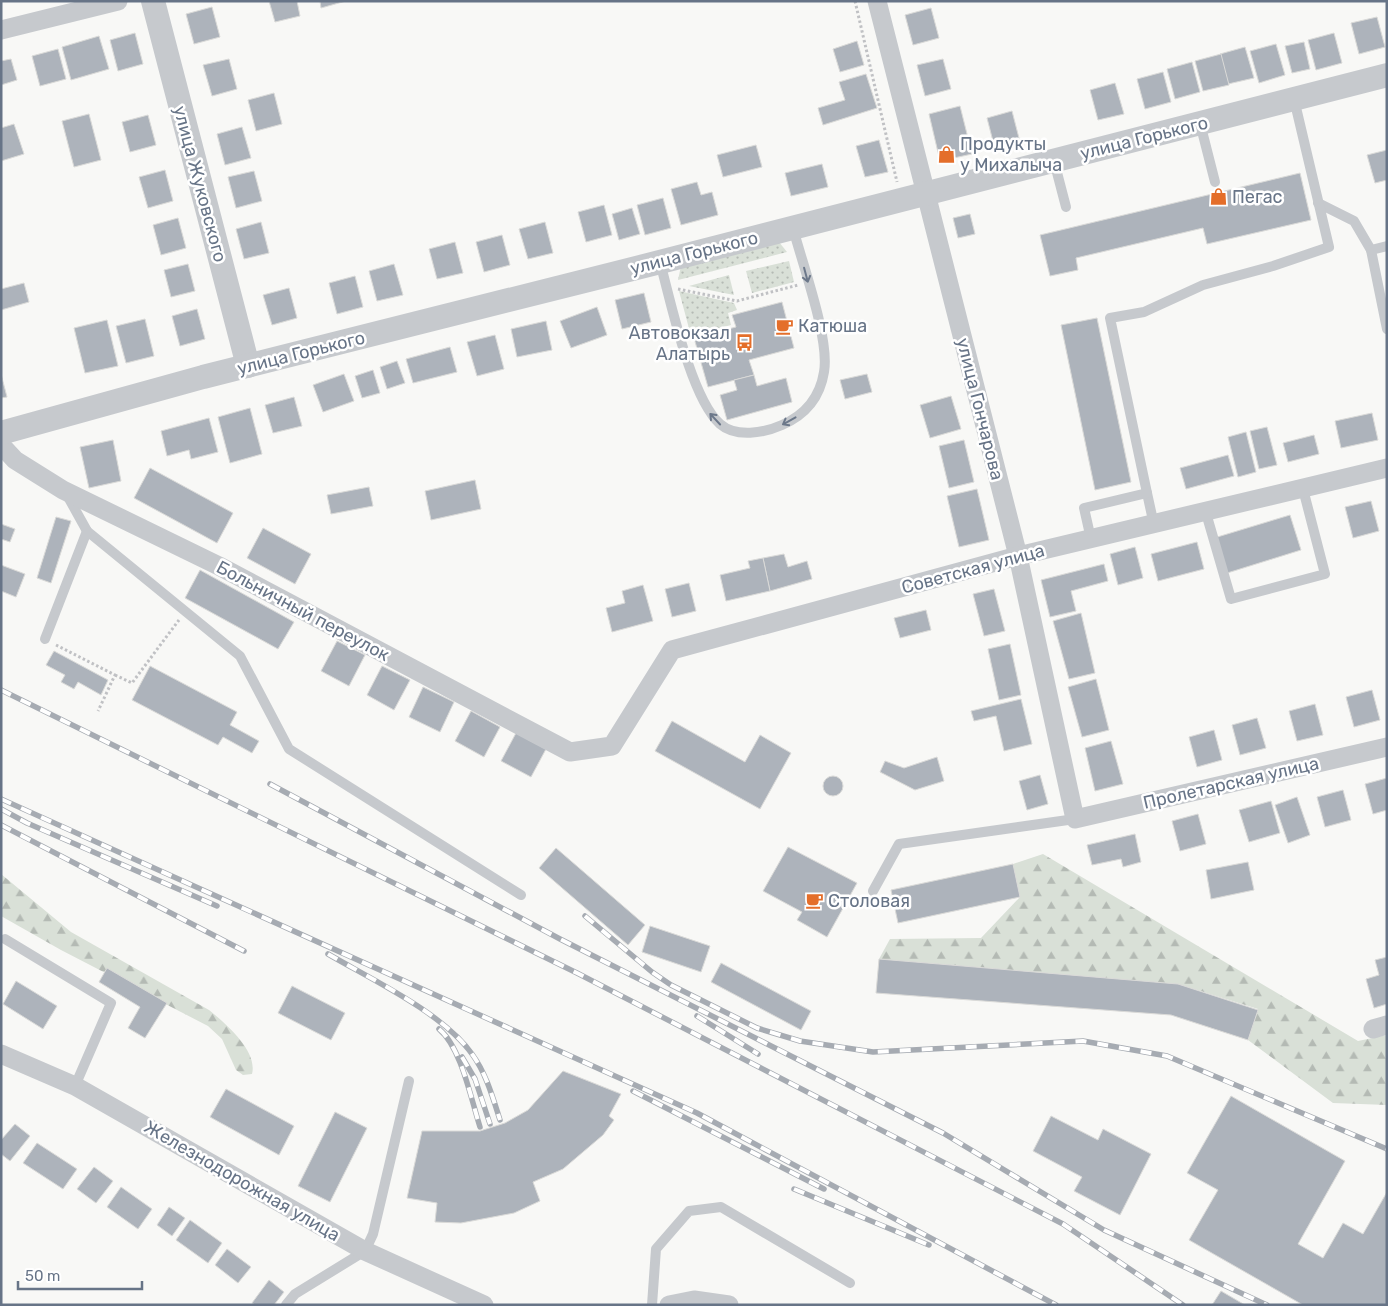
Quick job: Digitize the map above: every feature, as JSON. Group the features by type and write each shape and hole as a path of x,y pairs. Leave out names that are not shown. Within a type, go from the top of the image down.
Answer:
{"street":[{"path":"1,30 118,1"},
{"name":"улица Жуковского","path":"153,1 248,366"},
{"name":"улица Гончарова","path":"877,1 1018,556 1075,819"},
{"name":"улица Горького","path":"1,433 248,366 900,201 1387,75"},
{"name":"Больничный переулок","path":"1,445 15,460 63,490 219,566 570,752 612,746"},
{"name":"Советская улица","path":"612,746 672,650 1018,556 1387,468"},
{"name":"Пролетарская улица","path":"1075,819 1387,748"},
{"name":"Железнодорожная улица","path":"1,1054 76,1086 365,1251 484,1305"},
{"path":"669,1305 694,1300 729,1305"}],"lane":[{"path":"1154,524 1110,318 1144,312 1203,285 1273,266 1328,247 1294,99"},
{"path":"1200,123 1215,182"},
{"path":"1054,161 1066,207"},
{"path":"1318,203 1354,221 1371,250 1387,329"},
{"path":"660,262 695,386 707,410 721,426 737,432 760,432 781,426 801,414 815,399 824,371 824,343 793,228"},
{"path":"1371,250 1387,246"},
{"path":"1206,512 1231,599 1325,574 1303,489"},
{"path":"63,490 88,531 240,656 290,749 521,895"},
{"path":"1091,539 1084,508 1148,493"},
{"path":"45,639 88,531"},
{"path":"873,891 899,844 1075,819"},
{"path":"5,939 111,1003 76,1086"},
{"path":"286,1305 295,1294 365,1251 373,1234 409,1081"},
{"path":"652,1305 656,1250 689,1211 721,1207 850,1284"}],"path":[{"path":"855,1 900,201"},
{"path":"668,292 679,288 738,300 808,282"},
{"path":"45,639 132,683 185,611"},
{"path":"98,711 115,675"}],"green space":[{"path":"779,242 787,252 678,280 681,266"},
{"path":"789,261 794,282 752,293 746,271"},
{"path":"729,275 734,295 689,286"},
{"path":"679,291 734,303 737,310 728,313 731,325 691,336"},
{"path":"1043,854 1358,1041 1387,1035 1387,1105 1333,1103 1248,1040 1258,1009 1178,984 879,959 890,939 981,938 1020,897 1013,864"},
{"path":"1,874 71,932 209,1010 232,1030 246,1047 253,1065 252,1074 243,1075 236,1070 222,1039 208,1026 61,950 1,916"}],"building":[{"path":"269,1 297,1 300,16 275,22"},
{"path":"320,1 346,1 321,8"},
{"path":"212,7 220,37 194,44 186,14"},
{"path":"931,8 939,38 913,45 905,15"},
{"path":"1377,17 1385,47 1359,54 1351,23"},
{"path":"135,33 143,64 118,71 110,40"},
{"path":"1334,33 1342,63 1316,70 1308,40"},
{"path":"99,36 109,69 71,80 62,47"},
{"path":"857,41 864,65 840,72 833,49"},
{"path":"1304,42 1310,69 1292,73 1285,46"},
{"path":"1276,44 1285,75 1259,83 1250,51"},
{"path":"1245,47 1254,78 1228,84 1220,54"},
{"path":"58,49 66,79 40,86 32,56"},
{"path":"1221,54 1229,85 1203,91 1195,61"},
{"path":"11,59 17,80 1,85 1,61"},
{"path":"229,59 237,89 212,96 203,65"},
{"path":"943,59 951,89 925,96 917,65"},
{"path":"1192,62 1200,92 1175,99 1167,69"},
{"path":"1163,72 1171,102 1145,109 1137,79"},
{"path":"866,74 877,108 823,125 818,108 845,100 839,82"},
{"path":"1115,83 1124,114 1098,120 1090,90"},
{"path":"274,93 282,124 256,131 248,100"},
{"path":"960,106 972,154 940,161 929,114"},
{"path":"1012,111 1020,142 995,149 987,118"},
{"path":"89,114 101,160 74,167 62,121"},
{"path":"148,115 156,145 130,152 122,122"},
{"path":"14,124 24,154 1,161 1,128"},
{"path":"242,127 251,158 225,165 217,134"},
{"path":"879,140 888,172 865,177 856,146"},
{"path":"756,145 762,167 723,177 717,155"},
{"path":"1387,150 1387,180 1375,183 1367,155"},
{"path":"822,164 828,187 791,196 785,173"},
{"path":"165,170 173,201 148,208 139,177"},
{"path":"254,171 262,201 236,208 228,177"},
{"path":"1300,173 1311,220 1207,244 1203,228 1076,258 1078,270 1050,276 1040,235"},
{"path":"697,182 701,195 712,192 718,215 681,225 671,189"},
{"path":"663,198 671,228 645,235 637,205"},
{"path":"604,205 612,235 586,242 578,212"},
{"path":"632,208 640,234 619,240 612,214"},
{"path":"970,214 975,234 958,238 953,218"},
{"path":"178,218 186,248 161,255 153,225"},
{"path":"261,222 269,253 244,259 236,229"},
{"path":"545,222 553,253 528,259 519,229"},
{"path":"502,235 510,265 484,272 476,242"},
{"path":"455,242 463,273 437,279 429,249"},
{"path":"188,264 195,291 171,297 164,270"},
{"path":"394,264 403,295 377,301 369,271"},
{"path":"355,276 363,307 337,314 329,283"},
{"path":"24,283 29,302 1,310 1,289"},
{"path":"289,288 297,318 272,325 263,295"},
{"path":"644,293 651,322 622,329 615,300"},
{"name":"Автовокзал Алатырь","path":"782,302 794,348 749,360 754,375 708,387 694,338 736,327 732,315"},
{"path":"597,307 607,335 571,348 560,321"},
{"path":"197,309 205,339 180,346 172,316"},
{"path":"1097,318 1131,482 1095,490 1061,325"},
{"path":"145,319 154,356 126,363 116,326"},
{"path":"107,320 118,366 85,373 74,328"},
{"path":"546,321 552,350 517,357 511,329"},
{"path":"495,335 504,369 477,376 467,342"},
{"path":"450,347 457,372 413,383 406,359"},
{"path":"397,361 405,383 387,389 380,367"},
{"path":"373,370 380,393 362,398 355,376"},
{"path":"1,374 7,397 1,398"},
{"path":"344,374 354,401 323,412 313,385"},
{"path":"867,374 872,392 845,399 840,380"},
{"path":"754,375 757,386 786,378 792,402 727,420 720,395 737,390 734,380"},
{"path":"951,396 961,429 930,438 920,405"},
{"path":"294,397 302,426 273,433 265,405"},
{"path":"250,408 262,454 230,463 218,417"},
{"path":"1372,413 1378,440 1341,448 1335,421"},
{"path":"209,418 218,452 191,459 189,450 167,456 161,431"},
{"path":"1267,427 1277,465 1259,469 1250,431"},
{"path":"1246,432 1256,472 1238,477 1228,437"},
{"path":"1314,435 1319,454 1288,462 1283,443"},
{"path":"113,440 121,481 89,488 80,447"},
{"path":"964,440 974,482 949,488 939,446"},
{"path":"1228,455 1234,476 1186,489 1180,468"},
{"path":"150,468 233,513 217,543 134,498"},
{"path":"475,480 481,509 431,520 425,491"},
{"path":"369,487 373,506 331,514 327,495"},
{"path":"977,489 989,540 959,547 947,496"},
{"path":"1371,501 1379,531 1353,538 1345,507"},
{"path":"1290,515 1301,550 1224,574 1214,538"},
{"path":"56,517 71,521 51,583 37,578"},
{"path":"1,524 15,529 10,542 1,539"},
{"path":"263,528 311,554 295,584 247,558"},
{"path":"1197,542 1204,569 1158,581 1151,554"},
{"path":"1135,547 1143,578 1118,585 1110,554"},
{"path":"784,554 788,567 807,561 812,579 770,591 763,558"},
{"path":"763,558 770,591 726,601 720,575 750,568 748,561"},
{"path":"1104,564 1108,581 1071,591 1076,611 1050,617 1041,580"},
{"path":"1,565 25,574 16,597 1,591"},
{"path":"200,570 294,622 278,649 185,598"},
{"path":"689,583 696,611 672,617 665,589"},
{"path":"643,585 653,621 612,632 606,608 625,603 622,591"},
{"path":"994,589 1005,631 984,636 973,594"},
{"path":"926,610 931,630 900,638 894,618"},
{"path":"1081,613 1095,673 1069,679 1053,621"},
{"path":"337,641 365,655 349,686 321,671"},
{"path":"1010,644 1021,695 999,700 988,649"},
{"path":"54,651 108,680 101,695 78,682 74,689 61,682 65,675 46,665"},
{"path":"150,666 237,712 230,725 259,741 252,753 223,737 218,745 132,700"},
{"path":"382,666 410,680 394,710 367,695"},
{"path":"1096,679 1109,730 1082,737 1068,687"},
{"path":"423,687 454,702 440,732 409,717"},
{"path":"1372,690 1380,720 1354,727 1346,697"},
{"path":"1021,699 1032,744 1004,751 996,716 974,721 971,711"},
{"path":"1315,704 1323,735 1297,741 1289,711"},
{"path":"471,711 500,727 484,757 455,741"},
{"path":"1257,718 1266,748 1240,755 1232,725"},
{"path":"672,721 745,762 760,735 791,753 760,809 655,751"},
{"path":"1214,730 1222,760 1197,767 1189,737"},
{"path":"516,733 546,749 531,777 501,761"},
{"path":"1111,741 1123,784 1095,791 1085,748"},
{"path":"937,757 944,781 915,790 880,772 885,761 904,768"},
{"path":"1040,775 1048,804 1027,810 1019,781"},
{"path":"833,776 840,779 843,786 840,793 833,796 826,793 823,786 826,779"},
{"path":"1387,778 1387,810 1373,814 1365,784"},
{"path":"1343,790 1351,820 1325,827 1317,797"},
{"path":"1297,797 1310,835 1288,843 1275,805"},
{"path":"1271,801 1280,833 1249,842 1239,810"},
{"path":"1198,814 1206,844 1180,851 1172,821"},
{"path":"1135,834 1141,862 1123,867 1121,859 1092,865 1087,845"},
{"name":"Столовая","path":"788,847 857,883 827,937 797,920 802,912 763,891"},
{"path":"556,848 645,925 628,945 539,868"},
{"path":"1248,862 1254,890 1211,899 1206,870"},
{"path":"1013,864 1020,897 898,923 891,890"},
{"path":"650,926 710,946 701,972 642,952"},
{"path":"1387,957 1387,1004 1374,1008 1366,979 1379,975 1375,960"},
{"path":"879,959 1178,984 1258,1010 1248,1040 1171,1015 876,993"},
{"path":"721,963 811,1011 801,1030 711,982"},
{"path":"107,968 167,1003 145,1038 128,1028 140,1007 99,982"},
{"path":"16,981 57,1006 43,1029 3,1004"},
{"path":"292,986 345,1013 331,1040 278,1013"},
{"path":"563,1071 621,1094 609,1116 614,1120 603,1135 563,1169 533,1182 540,1201 514,1213 461,1223 435,1222 437,1203 407,1198 422,1131 480,1131 505,1123 528,1110"},
{"path":"226,1089 294,1126 279,1155 210,1117"},
{"path":"1231,1096 1345,1161 1298,1244 1323,1258 1343,1223 1363,1234 1387,1192 1387,1305 1303,1305 1189,1240 1218,1190 1187,1173"},
{"path":"335,1112 367,1128 330,1202 298,1186"},
{"path":"1051,1116 1098,1140 1103,1129 1151,1154 1120,1215 1074,1191 1082,1177 1033,1151"},
{"path":"15,1124 30,1136 10,1161 1,1154 1,1140"},
{"path":"37,1143 77,1169 63,1189 23,1163"},
{"path":"94,1167 113,1181 96,1203 77,1189"},
{"path":"121,1187 152,1209 138,1229 107,1207"},
{"path":"169,1207 185,1218 172,1236 157,1225"},
{"path":"190,1220 222,1243 208,1263 176,1240"},
{"path":"227,1249 251,1267 238,1283 215,1265"},
{"path":"269,1280 284,1292 274,1305 255,1305 252,1303"},
{"path":"1221,1291 1245,1305 1212,1305"}],"railway":[{"path":"1,690 577,973 1063,1224 1183,1305"},
{"path":"270,784 560,939 943,1133 1104,1230 1267,1305"},
{"path":"1,799 697,1113 1056,1305"},
{"path":"1,809 27,823 217,906"},
{"path":"1,825 244,951"},
{"path":"585,916 652,972 671,985 757,1028 800,1041 873,1052 1083,1041 1167,1056 1387,1149"},
{"path":"328,954 405,998 425,1011 459,1039 472,1054 481,1069 489,1086 500,1120"},
{"path":"697,1016 758,1054"},
{"path":"439,1029 447,1037 459,1061 480,1127"},
{"path":"462,1057 475,1079 490,1124"},
{"path":"633,1091 824,1189"},
{"path":"794,1189 929,1245"}],"place":[{"name":"Продукты у Михалыча","path":"946,154"},
{"name":"Пегас","path":"1218,197"},
{"name":"Катюша","path":"784,326"},
{"name":"Автовокзал Алатырь","path":"744,343"},
{"name":"Столовая","path":"814,901"}]}
